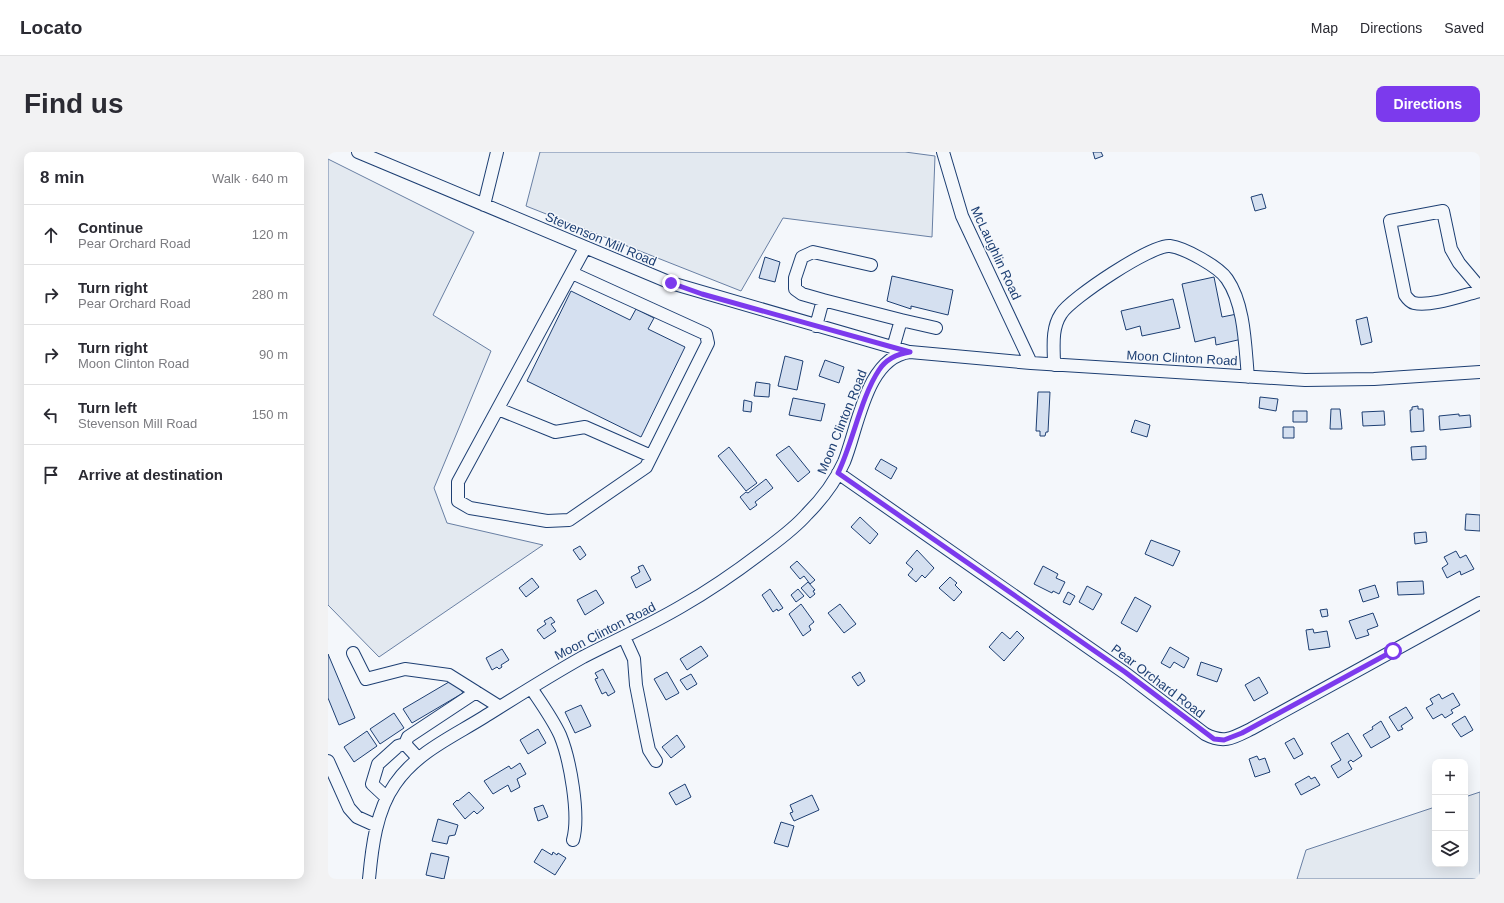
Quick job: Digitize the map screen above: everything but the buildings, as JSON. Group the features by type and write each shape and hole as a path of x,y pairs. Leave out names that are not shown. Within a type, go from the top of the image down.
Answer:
{"street":[{"name":"Stevenson Mill Road","path":"358,152 677,286 910,352"},
{"path":"484,205 498,152"},
{"name":"McLaughlin Road","path":"943,152 962,216 1031,363"},
{"path":"1443,211 1451,249 1480,289 1429,303 1414,303 1410,301 1405,295 1390,221 1443,211"},
{"path":"1054,365 1056,326 1061,313 1104,278 1157,249 1170,246 1193,254 1214,266 1228,279 1236,297 1243,323 1248,377"},
{"path":"572,273 706,334 708,343 646,467 569,520 547,521 470,508 458,501 458,482 585,248"},
{"path":"870,265 813,252 802,258 795,278 795,289 802,294 823,300 936,328"},
{"path":"816,326 823,300"},
{"path":"893,348 901,320"},
{"name":"Moon Clinton Road","path":"369,879 377,826 387,798 400,777 418,758 565,667 682,606 722,581 782,538 819,501 838,473 869,389 879,369 886,361 895,356 910,352 1054,365 1248,377 1336,380 1480,372"},
{"path":"498,409 555,432 585,427 651,456"},
{"name":"Pear Orchard Road","path":"838,473 1125,672 1205,734 1219,740 1233,738 1251,729 1480,603"},
{"path":"624,637 634,659 636,685 649,750 656,761"},
{"path":"353,653 366,679 405,668 449,675 500,707"},
{"path":"531,688 546,710 560,735 567,756 575,812 576,828 573,840"},
{"path":"405,744 408,737 476,692"},
{"path":"405,744 418,758"},
{"path":"387,798 372,784 378,764 398,746 405,744"},
{"path":"328,761 349,808 357,817 377,826"}],"shaded area":[{"path":"540,152 905,152 935,156 932,237 783,218 741,291 526,206"},
{"path":"328,159 474,232 433,315 491,351 434,488 447,523 543,545 379,657 328,605"},
{"path":"1480,792 1480,879 1297,879 1306,850 1432,808 1432,867 1468,867 1468,796"}],"route":[{"path":"671,283 702,294 910,352 895,356 886,361 879,369 869,389 844,462 838,473 1125,672 1205,734 1214,739 1224,740 1233,738 1393,651"}]}
